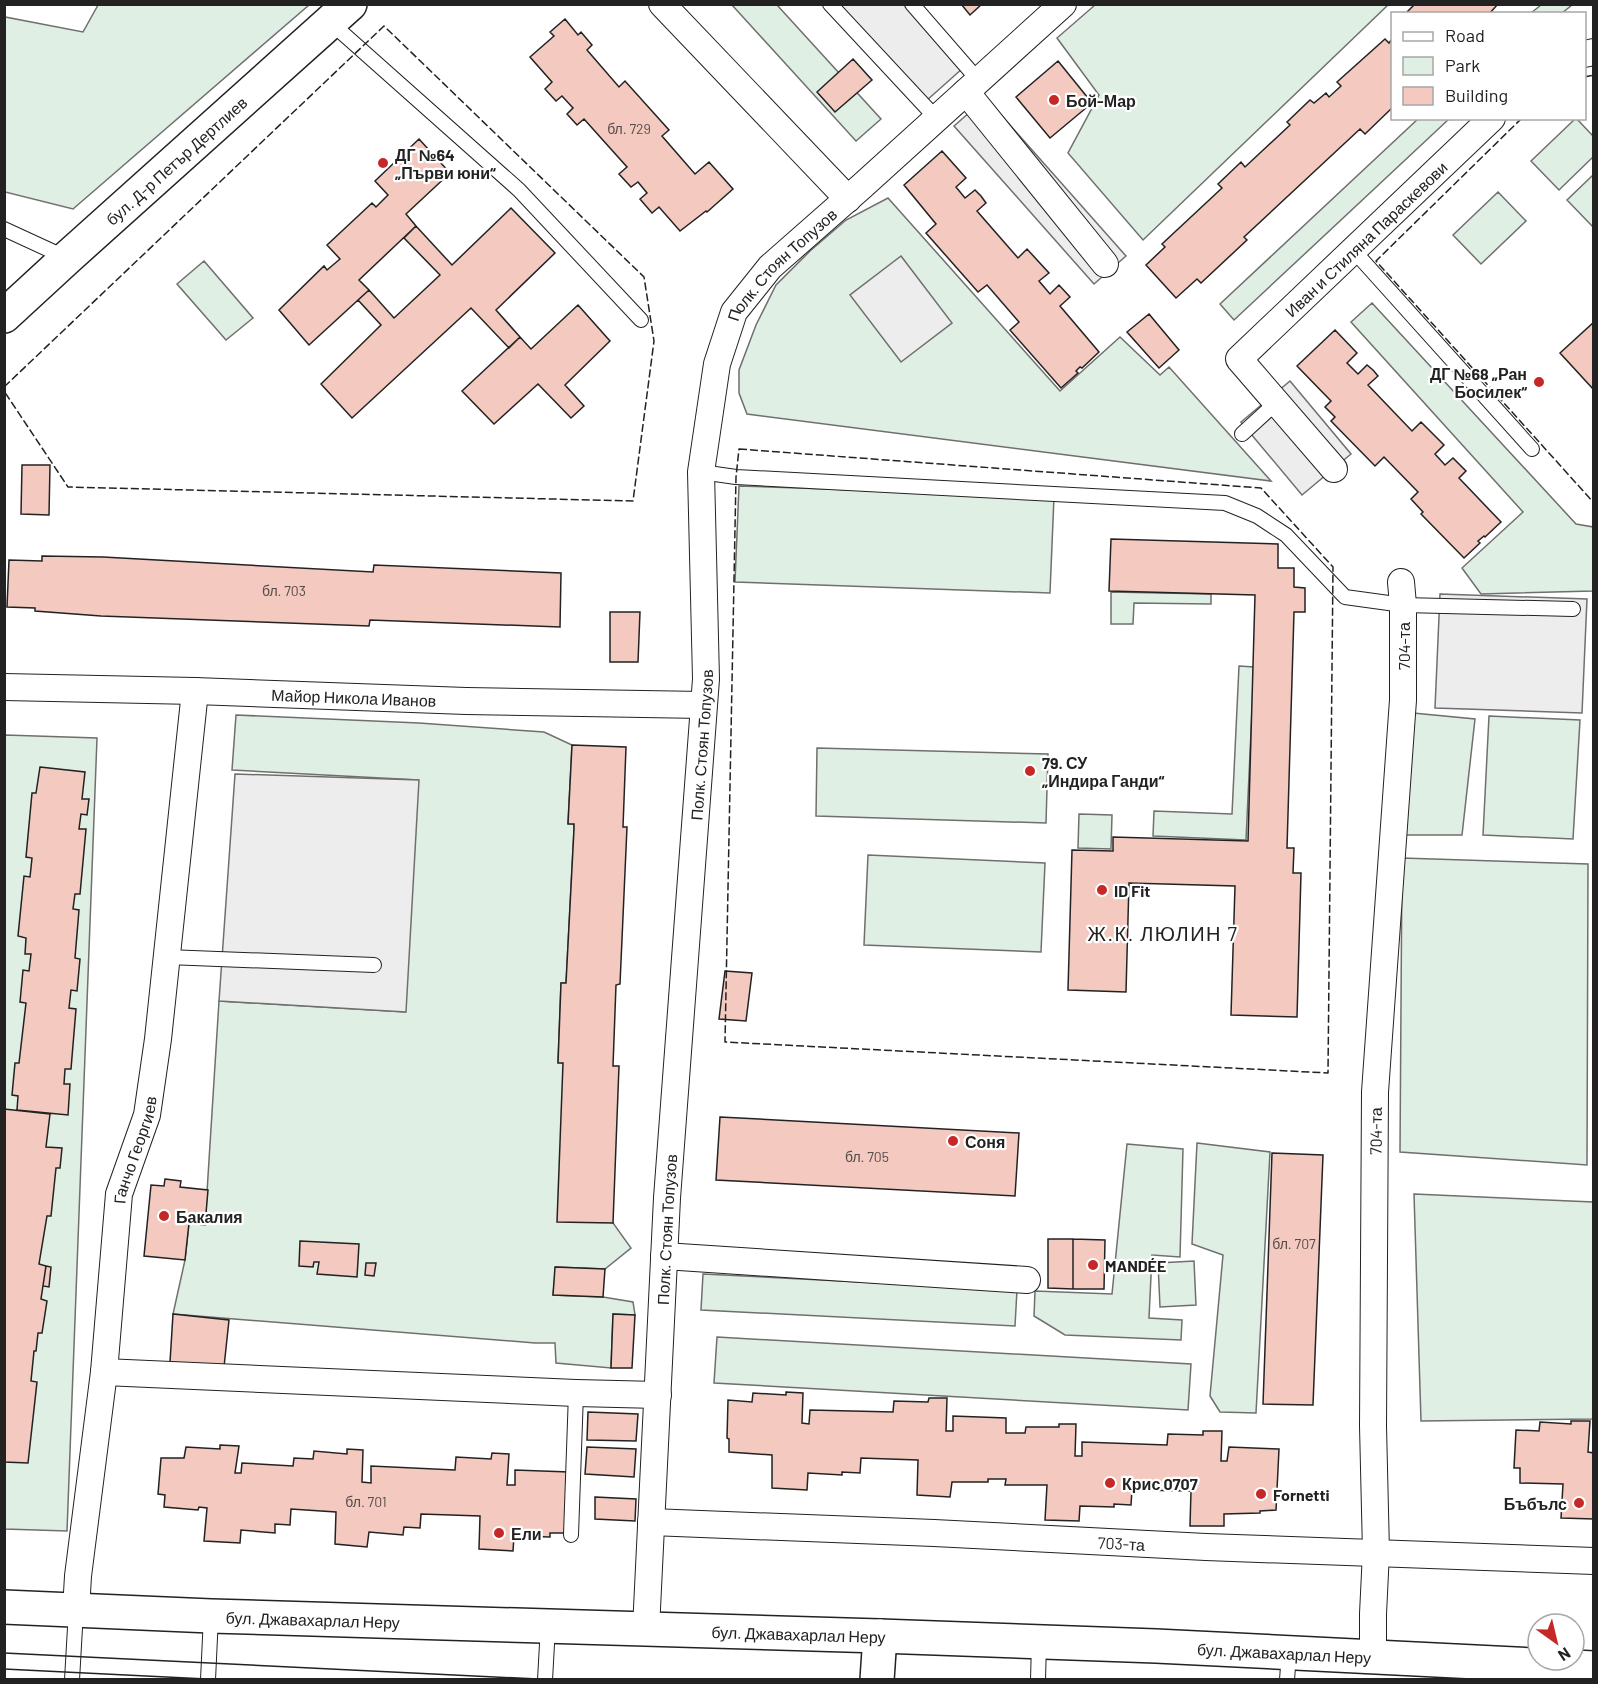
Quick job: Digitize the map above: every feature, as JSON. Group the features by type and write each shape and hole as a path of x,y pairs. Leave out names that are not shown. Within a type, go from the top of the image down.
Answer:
{"street":[{"path":"662,4 848,199"},
{"name":"Полк. Стоян Топузов","path":"646,1629 669,1174 706,679 701,472 717,364 734,312 770,267 1063,4"},
{"name":"бул. Д-р Петър Дертлиев","path":"4,316 340,13"},
{"path":"972,87 1105,264"},
{"name":"Иван и Стиляна Параскевови","path":"1277,402 1239,359 1490,120"},
{"path":"1277,402 1334,469"},
{"name":"704-та","path":"1373,1657 1376,1552 1373,1426 1375,1092 1403,700 1402,594"},
{"name":"Майор Никола Иванов","path":"4,687 466,701 703,705"},
{"name":"Ганчо Георгиев","path":"76,1610 78,1576 104,1372 119,1194 147,1115 158,1039 195,691"},
{"path":"664,1256 1027,1280"},
{"path":"104,1372 658,1395"},
{"name":"703-та","path":"651,1522 1593,1561"},
{"name":"бул. Джавахарлал Неру","path":"4,1607 211,1616 1040,1642 1288,1666 1373,1657 1593,1668"},
{"path":"877,1680 880,1636"}],"lane":[{"path":"830,4 937,119"},
{"path":"912,4 972,87"},
{"path":"340,13 519,190 640,320"},
{"path":"4,229 67,258"},
{"path":"1354,251 1532,449"},
{"path":"1242,434 1277,402"},
{"path":"701,472 736,477 1225,503 1257,516 1286,535 1345,597 1402,594 1573,609"},
{"path":"167,957 374,965"},
{"path":"571,1535 576,1393"},
{"path":"72,1680 76,1610"},
{"path":"208,1680 211,1616"},
{"path":"545,1680 548,1626"},
{"path":"1038,1680 1040,1642"}],"green space":[{"path":"1541,4 1572,5 1563,12 1532,12"},
{"path":"98,5 309,5 73,209 5,192 5,17 83,32"},
{"path":"732,5 777,5 881,119 856,141"},
{"path":"1095,5 1388,5 1143,240 1068,153 1099,95 1057,38"},
{"path":"1417,120 1448,120 1234,320 1220,304"},
{"path":"1574,120 1578,120 1593,136 1593,157 1559,190 1531,161"},
{"path":"1594,176 1593,227 1567,200"},
{"path":"1498,192 1526,221 1481,264 1453,235"},
{"path":"888,198 1060,391 1120,337 1160,375 1169,367 1271,481 747,414 739,393 739,370 756,325 776,285 846,220"},
{"path":"204,261 253,318 226,340 177,284"},
{"path":"1372,303 1576,524 1593,527 1593,591 1481,594 1462,568 1523,512 1351,322"},
{"path":"739,486 1054,497 1050,593 735,582"},
{"path":"1111,592 1211,594 1211,604 1134,603 1133,624 1111,624"},
{"path":"1239,666 1254,667 1246,840 1153,836 1154,811 1232,814"},
{"path":"1413,713 1475,719 1462,835 1403,835"},
{"path":"236,715 419,723 544,732 572,745 568,823 574,824 574,829 566,983 561,983 558,1062 563,1063 613,1223 631,1248 605,1269 556,1267 553,1295 603,1297 633,1302 635,1315 613,1314 611,1368 556,1363 555,1343 173,1314 185,1260 189,1223 205,1224 219,1001 405,1012 418,780 232,770"},
{"path":"1489,716 1580,720 1573,839 1483,835"},
{"path":"5,735 97,738 67,1531 5,1529"},
{"path":"817,748 1048,754 1046,823 816,816"},
{"path":"1079,814 1112,815 1111,849 1078,848"},
{"path":"868,855 1045,863 1041,952 864,945"},
{"path":"1402,858 1588,864 1587,1165 1400,1152"},
{"path":"1197,1143 1270,1152 1256,1413 1220,1412 1210,1396 1223,1255 1192,1244"},
{"path":"1127,1144 1183,1149 1180,1257 1152,1255 1149,1318 1182,1320 1181,1340 1065,1335 1034,1316 1035,1291 1112,1294"},
{"path":"1414,1194 1593,1202 1593,1419 1421,1421"},
{"path":"1194,1261 1196,1305 1160,1307 1158,1263"},
{"path":"703,1274 1017,1290 1015,1326 701,1310"},
{"path":"717,1337 1191,1364 1188,1410 714,1383"}],"shaded area":[{"path":"839,5 905,5 963,68 926,101"},
{"path":"986,98 1126,256 1094,284 954,126"},
{"path":"901,256 952,323 901,362 850,295"},
{"path":"1290,381 1351,454 1302,495 1241,422"},
{"path":"1440,594 1587,599 1582,713 1435,708"},
{"path":"235,774 419,780 406,1012 219,1001"}],"building":[{"path":"961,4 982,4 970,15"},
{"path":"1415,4 1498,4 1491,12 1407,12"},
{"path":"565,19 578,35 581,32 592,45 587,50 619,87 625,81 669,130 662,136 695,174 709,162 733,189 707,212 680,231 659,207 652,213 640,199 647,193 638,182 631,187 619,174 627,167 584,119 577,125 567,114 573,108 562,96 556,101 545,89 552,82 530,57 554,36 550,32"},
{"path":"1385,39 1389,43 1391,40 1391,109 1365,134 1360,129 1244,237 1247,240 1201,283 1197,279 1176,298 1146,265 1165,247 1162,244 1222,188 1218,184 1241,162 1245,167 1290,125 1287,122 1310,100 1314,103 1326,93 1329,97 1341,86 1337,82"},
{"path":"853,59 872,80 835,112 817,92"},
{"name":"Бой-Мар","path":"1058,61 1092,103 1050,138 1016,97"},
{"path":"419,139 450,173 406,214 416,226 359,280 369,290 309,345 279,310 324,266 327,270 340,259 327,245 372,203 376,207 388,195 375,181"},
{"path":"942,151 966,178 956,187 965,198 975,190 986,203 977,211 1018,258 1027,249 1049,273 1039,281 1050,294 1059,285 1070,297 1060,306 1099,352 1082,368 1080,367 1076,371 1078,373 1061,388 1010,330 1019,322 987,285 978,292 926,233 936,224 904,185"},
{"path":"511,208 555,253 496,310 520,337 509,348 471,308 352,418 321,384 381,325 358,300 369,290 394,318 440,275 404,238 416,226 452,265"},
{"path":"578,305 610,341 565,385 584,406 571,418 538,384 494,424 462,391 520,337 531,349"},
{"path":"1149,314 1179,350 1159,368 1127,332"},
{"path":"1594,322 1594,390 1560,353"},
{"path":"1335,330 1357,353 1347,363 1358,374 1367,365 1373,370 1378,376 1368,385 1412,431 1421,422 1444,445 1435,454 1445,465 1453,458 1466,471 1459,478 1501,522 1478,541 1480,543 1464,558 1421,514 1423,512 1411,499 1418,492 1384,457 1375,466 1331,421 1335,417 1325,407 1331,401 1297,366"},
{"path":"22,465 50,465 49,515 21,514"},
{"path":"1111,539 1278,544 1278,568 1294,568 1294,587 1305,588 1305,612 1294,612 1287,848 1294,848 1293,873 1301,873 1297,1017 1231,1015 1235,886 1129,883 1126,992 1068,990 1072,850 1113,851 1113,837 1248,841 1255,595 1109,591"},
{"path":"42,556 103,557 373,572 374,565 561,573 560,627 370,620 369,626 101,616 7,607 9,560 42,561"},
{"path":"610,612 640,612 638,662 610,662"},
{"path":"572,745 626,747 623,827 627,827 620,984 616,985 613,1066 619,1066 613,1223 557,1222 563,1063 558,1063 561,983 566,983 574,829 574,824 568,824"},
{"path":"40,767 85,772 82,799 89,799 87,815 81,814 79,829 86,829 80,894 75,894 73,909 79,910 75,958 80,959 77,991 71,990 69,1008 76,1009 71,1069 65,1069 64,1084 70,1084 68,1115 17,1110 18,1096 12,1095 15,1063 19,1063 26,1003 20,1002 23,970 29,971 31,954 25,954 26,938 18,936 24,876 30,877 32,858 26,857 32,793 36,793"},
{"path":"725,971 752,973 746,1021 719,1019"},
{"path":"4,1109 50,1114 46,1147 62,1148 60,1168 56,1168 51,1216 47,1216 39,1264 46,1266 41,1299 47,1301 42,1333 38,1333 36,1351 34,1351 31,1381 37,1382 28,1463 4,1462"},
{"path":"720,1117 1019,1133 1015,1196 716,1180"},
{"path":"1272,1153 1323,1155 1313,1405 1263,1404"},
{"path":"165,1179 181,1181 180,1187 208,1190 205,1225 189,1223 185,1260 144,1256 151,1185 164,1186"},
{"path":"1048,1239 1073,1239 1073,1289 1048,1288"},
{"path":"1073,1239 1105,1240 1104,1289 1073,1289"},
{"path":"300,1241 359,1244 357,1277 317,1274 319,1262 314,1262 313,1267 299,1266"},
{"path":"366,1263 376,1263 374,1276 365,1275"},
{"path":"46,1266 51,1267 49,1287 43,1286"},
{"path":"555,1267 605,1269 603,1297 553,1295"},
{"path":"173,1314 229,1320 224,1367 170,1362"},
{"path":"613,1314 635,1315 632,1368 611,1368"},
{"path":"786,1392 803,1393 802,1423 809,1424 810,1410 893,1412 894,1401 928,1402 929,1398 947,1398 946,1431 953,1431 953,1416 1006,1418 1006,1433 1025,1433 1026,1427 1059,1427 1059,1424 1076,1424 1075,1456 1082,1456 1082,1442 1167,1445 1168,1434 1203,1435 1203,1431 1222,1431 1221,1461 1227,1461 1229,1447 1279,1449 1276,1510 1224,1514 1224,1526 1190,1526 1191,1491 1132,1490 1131,1505 1080,1506 1079,1521 1045,1520 1047,1485 1005,1485 1006,1479 988,1479 988,1482 952,1482 950,1497 917,1495 918,1460 861,1458 860,1473 842,1472 842,1475 808,1473 807,1490 772,1488 772,1455 729,1452 728,1400 752,1402 753,1393 786,1395"},
{"path":"588,1412 638,1414 636,1441 587,1440"},
{"path":"1571,1421 1590,1421 1588,1452 1594,1453 1594,1519 1561,1518 1563,1484 1520,1483 1520,1468 1514,1468 1516,1430 1539,1431 1540,1422 1571,1424"},
{"path":"220,1445 239,1446 235,1473 241,1473 242,1463 293,1466 294,1458 313,1459 314,1451 347,1454 347,1449 363,1450 362,1482 371,1483 371,1466 455,1470 456,1457 491,1459 492,1453 509,1454 507,1485 515,1485 515,1470 569,1472 566,1533 550,1533 550,1537 514,1536 513,1551 479,1549 480,1516 421,1514 420,1528 404,1527 403,1535 369,1532 367,1547 335,1544 336,1512 291,1509 290,1525 275,1524 275,1533 241,1530 240,1543 204,1541 207,1508 199,1507 198,1510 164,1507 165,1495 158,1494 161,1458 184,1458 186,1447 220,1449"},
{"path":"587,1447 636,1449 634,1477 585,1474"},
{"path":"595,1497 636,1499 635,1521 595,1519"}],"tram line":[{"path":"4,1653 558,1680"},
{"path":"4,1669 227,1680"}],"fence":[{"path":"4,387 384,26 644,277 654,341 633,501 68,487 4,391"},
{"path":"1586,77 1594,75"},
{"path":"1520,120 1376,261 1594,503"},
{"path":"739,449 1261,488 1333,567 1328,1073 725,1042 736,477 739,449"}],"place":[{"name":"Бой-Мар","path":"1054,100"},
{"name":"ДГ №64 „Първи юни“","path":"383,163"},
{"name":"ДГ №68 „Ран Босилек“","path":"1539,382"},
{"name":"79. СУ „Индира Ганди“","path":"1030,771"},
{"name":"ID Fit","path":"1102,890"},
{"name":"Соня","path":"953,1141"},
{"name":"Бакалия","path":"164,1216"},
{"name":"MANDÉE","path":"1093,1265"},
{"name":"Крис 0707","path":"1110,1483"},
{"name":"Fornetti","path":"1261,1494"},
{"name":"Бъбълс","path":"1579,1503"},
{"name":"Ели","path":"499,1533"}],"district":[{"name":"Ж.К. ЛЮЛИН 7","path":"1163,933"}]}
